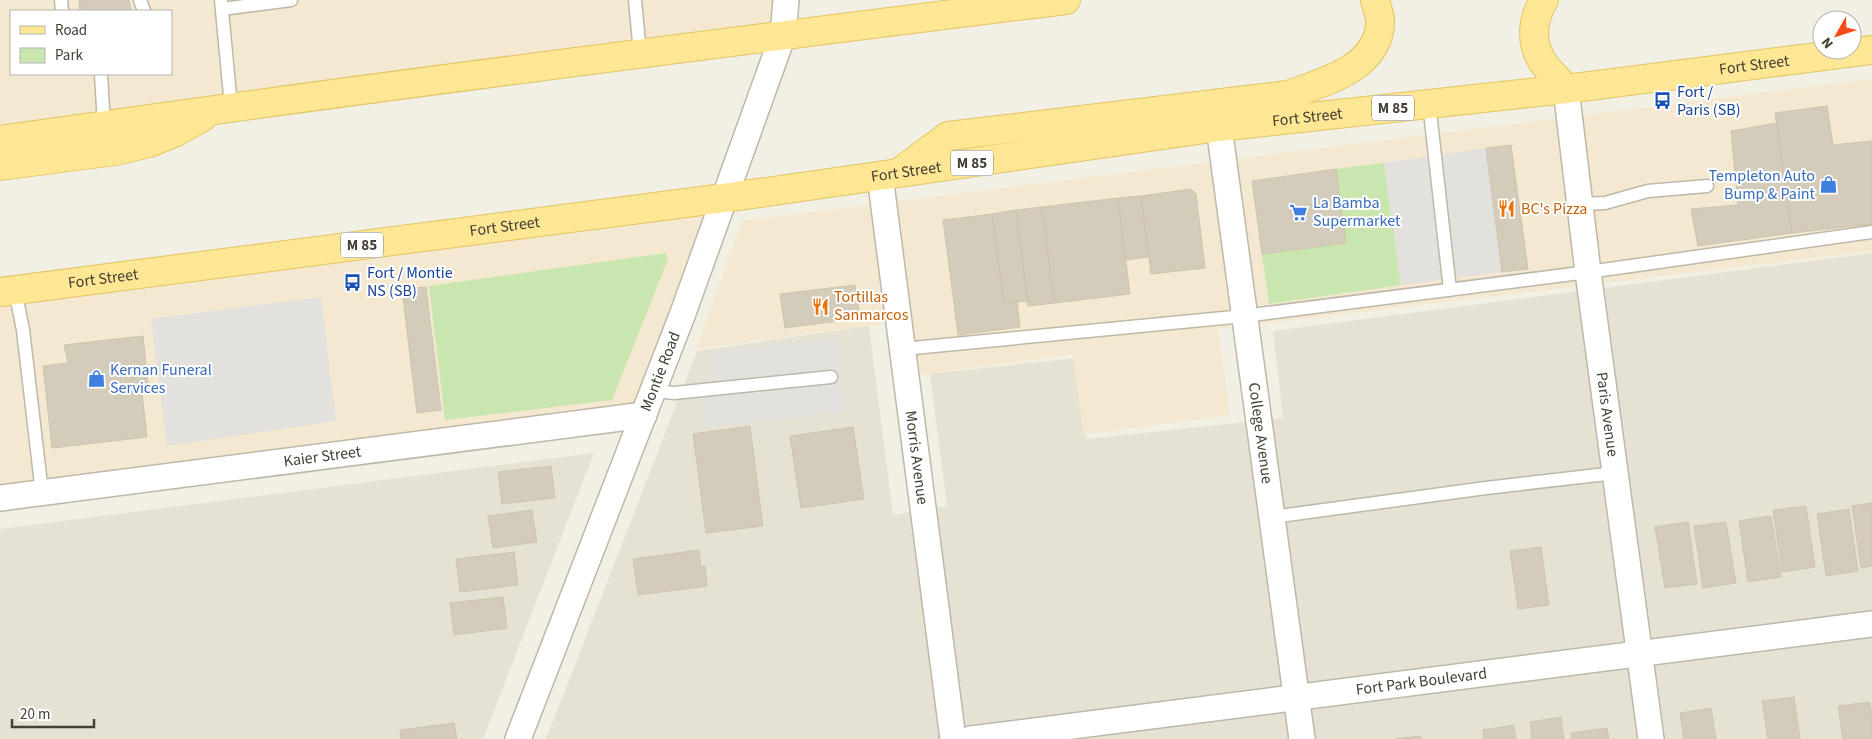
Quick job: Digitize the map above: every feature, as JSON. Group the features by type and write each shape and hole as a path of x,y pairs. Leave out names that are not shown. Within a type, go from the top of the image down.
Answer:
{"main road":[{"path":"0,140 224,107 1066,0"},
{"path":"889,175 948,136 1288,95 1337,76 1359,64 1375,44 1380,22 1375,0"},
{"path":"1544,0 1537,10 1534,30 1536,47 1541,60 1566,88"},
{"name":"Fort Street","path":"8,291 724,198 1219,127 1566,88 1872,50"},
{"path":"0,166 115,151 149,143 176,132 224,107"}],"street":[{"name":"Montie Road","path":"518,739 644,416 724,198 783,35 786,0"},
{"name":"Paris Avenue","path":"1566,88 1588,272 1651,739"},
{"name":"College Avenue","path":"1219,127 1302,739"},
{"name":"Morris Avenue","path":"889,175 903,349 953,739"},
{"name":"Kaier Street","path":"0,498 644,416"},
{"name":"Fort Park Boulevard","path":"971,739 1872,624"}],"lane":[{"path":"224,107 221,5 291,0"},
{"path":"635,0 640,53"},
{"path":"100,75 104,124"},
{"path":"1429,104 1450,290"},
{"path":"1580,204 1605,203 1648,191 1707,186"},
{"path":"903,349 1244,316 1588,272 1872,232"},
{"path":"8,291 22,330 42,493"},
{"path":"653,390 674,393 831,376"},
{"path":"1272,517 1486,488 1615,473"}],"shaded area":[{"path":"0,0 786,0 783,35 0,140"},
{"path":"1872,79 1872,251 1218,329 1230,415 1084,435 1072,354 921,375 912,320 696,349 742,221"},
{"path":"1486,148 1502,272 1401,285 1384,163"},
{"path":"724,198 644,415 0,498 0,292"},
{"path":"1872,253 1872,739 546,739 697,351 869,326 893,515 947,506 930,374 1076,358 1087,439 1283,418 1273,331"},
{"path":"321,297 336,421 167,446 151,319"},
{"path":"838,338 846,411 702,429 702,378 714,377 712,352"},
{"path":"594,453 483,739 0,739 0,529"}],"green space":[{"path":"1384,163 1401,285 1269,304 1262,254 1345,243 1336,169"},
{"path":"666,253 668,259 612,400 445,420 429,286"}],"building":[{"path":"79,0 129,0 131,10 80,10"},
{"name":"Templeton Auto Bump & Paint","path":"1827,106 1833,145 1872,141 1872,224 1792,233 1775,113"},
{"path":"1777,123 1792,233 1698,246 1691,209 1738,205 1731,131"},
{"name":"BC's Pizza","path":"1511,145 1528,269 1502,272 1486,148"},
{"name":"La Bamba Supermarket","path":"1336,169 1346,243 1262,254 1252,181"},
{"path":"1191,189 1196,194 1205,268 1151,274 1141,196"},
{"path":"1141,196 1148,257 1125,260 1118,198"},
{"path":"1118,198 1130,294 1054,303 1042,207"},
{"path":"1042,207 1054,303 1028,306 1016,210"},
{"path":"1016,210 1028,301 1004,303 992,214"},
{"path":"992,214 1004,303 1017,302 1020,327 958,335 943,220"},
{"name":"Tortillas Sanmarcos","path":"855,285 860,318 785,328 780,294"},
{"path":"426,287 441,410 417,413 402,289"},
{"name":"Kernan Funeral Services","path":"143,336 149,393 142,394 147,437 52,448 43,366 68,363 64,345"},
{"path":"750,426 763,526 706,533 693,434"},
{"path":"853,427 864,499 801,508 790,436"},
{"path":"551,466 555,498 502,504 498,472"},
{"path":"1872,503 1872,566 1861,568 1852,506"},
{"path":"1806,506 1815,567 1782,572 1773,510"},
{"path":"1849,509 1858,571 1826,576 1817,514"},
{"path":"532,510 537,542 493,548 488,516"},
{"path":"1771,516 1781,577 1748,582 1739,521"},
{"path":"1688,522 1697,584 1665,588 1655,527"},
{"path":"1726,522 1736,583 1703,588 1694,526"},
{"path":"1541,547 1549,605 1518,609 1510,551"},
{"path":"699,550 701,567 705,566 707,586 638,595 633,559"},
{"path":"514,552 518,585 460,592 456,559"},
{"path":"503,597 507,628 454,635 450,603"},
{"path":"1794,697 1800,739 1768,739 1762,701"},
{"path":"1870,702 1872,739 1843,739 1838,706"},
{"path":"1711,708 1716,739 1684,739 1680,713"},
{"path":"1561,717 1564,739 1532,739 1530,722"},
{"path":"454,723 457,739 401,739 400,730"},
{"path":"1514,725 1516,739 1484,739 1483,730"},
{"path":"1607,728 1609,739 1572,739 1571,733"},
{"path":"1421,736 1421,739 1395,739"}],"place":[{"name":"Fort / Paris (SB)","path":"1663,101"},
{"name":"Templeton Auto Bump & Paint","path":"1829,185"},
{"name":"BC's Pizza","path":"1507,209"},
{"name":"La Bamba Supermarket","path":"1299,212"},
{"name":"Fort / Montie NS (SB)","path":"353,282"},
{"name":"Tortillas Sanmarcos","path":"820,306"},
{"name":"Kernan Funeral Services","path":"96,379"}]}
